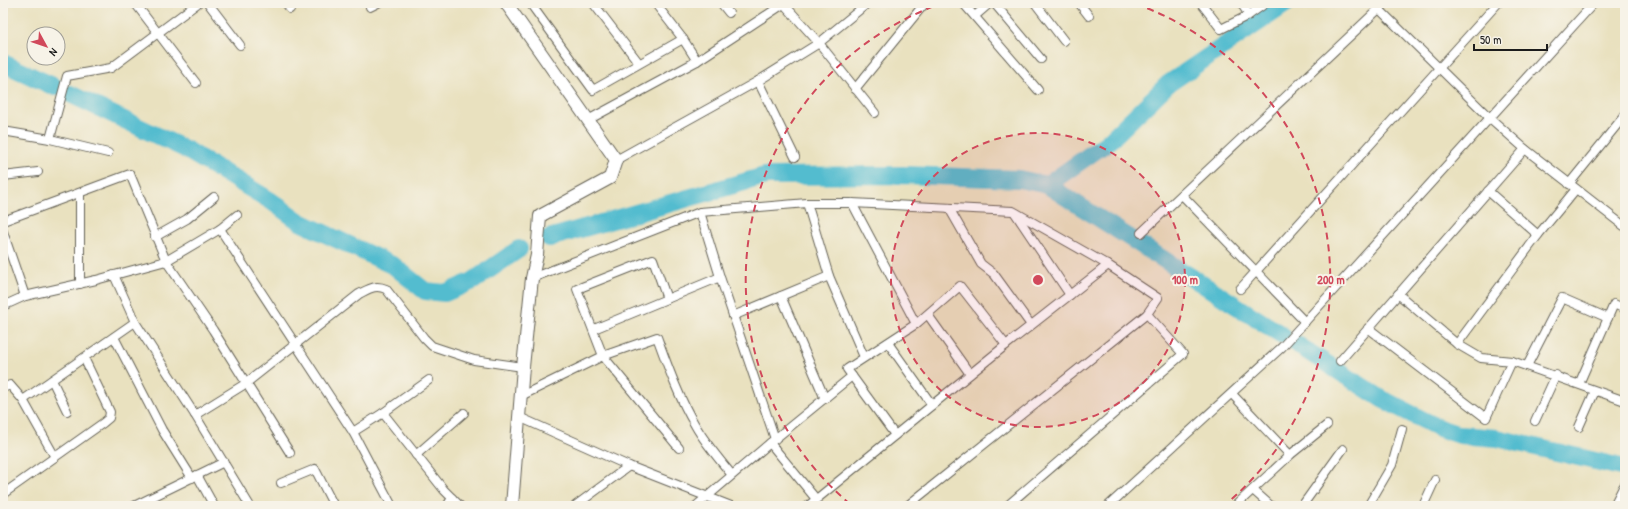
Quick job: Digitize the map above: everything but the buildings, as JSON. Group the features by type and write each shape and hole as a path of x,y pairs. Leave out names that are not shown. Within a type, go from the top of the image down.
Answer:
{"main road":[{"path":"507,4 616,160 610,178 540,216 538,255 532,278 523,367 512,506"},
{"path":"1616,506 1624,490"}],"street":[{"path":"135,3 196,83"},
{"path":"50,139 66,76 110,68 198,3"},
{"path":"208,3 240,45"},
{"path":"370,7 378,3"},
{"path":"530,3 593,90 683,39"},
{"path":"593,3 639,63"},
{"path":"655,3 683,39 697,61"},
{"path":"721,3 729,13"},
{"path":"588,120 697,61 784,3 819,43 875,113"},
{"path":"616,160 758,81 819,43 868,3"},
{"path":"855,89 925,3"},
{"path":"963,3 976,16 1038,90"},
{"path":"976,16 990,3"},
{"path":"994,3 1041,59"},
{"path":"1035,3 1064,42"},
{"path":"1079,3 1089,16"},
{"path":"1201,3 1221,29 1266,3"},
{"path":"1241,3 1249,14"},
{"path":"1141,234 1377,6 1385,3"},
{"path":"1240,289 1498,3"},
{"path":"1108,506 1282,347 1594,3"},
{"path":"1377,6 1439,69 1525,149 1568,184 1624,226 1625,224"},
{"path":"758,81 795,157"},
{"path":"1568,184 1625,115"},
{"path":"3,131 50,139 108,153"},
{"path":"1340,361 1525,149"},
{"path":"3,176 38,172"},
{"path":"3,221 130,174 155,237 174,275 213,330 245,384 290,453"},
{"path":"1458,344 1538,235 1576,189"},
{"path":"1488,191 1538,235"},
{"path":"80,193 80,284"},
{"path":"1182,195 1305,322"},
{"path":"155,237 187,218 214,197"},
{"path":"532,278 700,212 806,202 1013,210 1108,265 1158,298 1147,314 907,506"},
{"path":"806,202 829,276 864,357"},
{"path":"852,204 916,324"},
{"path":"949,208 981,264 994,274 1031,326"},
{"path":"1013,210 1070,295"},
{"path":"700,212 772,441 816,499"},
{"path":"3,306 25,296 80,284 166,261 220,229 237,215"},
{"path":"220,229 353,432 392,506"},
{"path":"3,232 25,296"},
{"path":"667,299 653,259 577,289 594,329 603,356 679,448"},
{"path":"808,506 1006,345 1108,265"},
{"path":"114,275 135,322 195,415 250,506"},
{"path":"733,316 829,276"},
{"path":"594,329 720,277"},
{"path":"195,415 245,384 359,294 373,287 380,286 386,289 424,338 432,346 474,360 523,367"},
{"path":"895,435 847,368 916,324 960,286 1006,345"},
{"path":"1398,294 1458,344 1481,358 1512,361 1556,375 1595,391 1625,401"},
{"path":"781,296 825,399"},
{"path":"1527,366 1562,298 1608,318"},
{"path":"1579,384 1614,304 1625,309"},
{"path":"1007,506 1183,354 1147,314"},
{"path":"928,315 970,374"},
{"path":"23,400 135,322"},
{"path":"1368,328 1486,418 1512,361"},
{"path":"114,337 162,430 195,476 214,506"},
{"path":"521,396 603,356 656,337 672,377 696,426 710,449 732,476"},
{"path":"888,343 932,405"},
{"path":"3,494 109,418 110,412 84,358"},
{"path":"1536,421 1556,375"},
{"path":"696,506 772,441 852,376"},
{"path":"52,380 67,411"},
{"path":"353,432 383,413 428,380"},
{"path":"3,388 10,385 23,400 55,457"},
{"path":"1579,427 1595,391"},
{"path":"1232,394 1290,455"},
{"path":"416,455 464,412"},
{"path":"383,413 444,490 460,506"},
{"path":"519,417 628,466 731,506"},
{"path":"1235,506 1290,455 1327,425"},
{"path":"1368,506 1392,465 1402,429"},
{"path":"1302,506 1343,449"},
{"path":"134,506 224,462"},
{"path":"575,506 628,466"},
{"path":"281,483 315,469 334,506"},
{"path":"1422,506 1436,480"},
{"path":"1253,490 1271,506"},
{"path":"447,506 452,498"}],"waterway":[{"path":"1047,185 1108,142 1168,84 1287,3"},
{"path":"3,63 55,87"},
{"path":"70,94 185,149 271,201 300,222 394,266 425,291 445,293 473,281 519,249"},
{"path":"549,238 765,176 904,175 1019,179 1047,185 1282,335"},
{"path":"1296,344 1382,399 1439,428 1460,435 1497,438 1625,468"}]}
